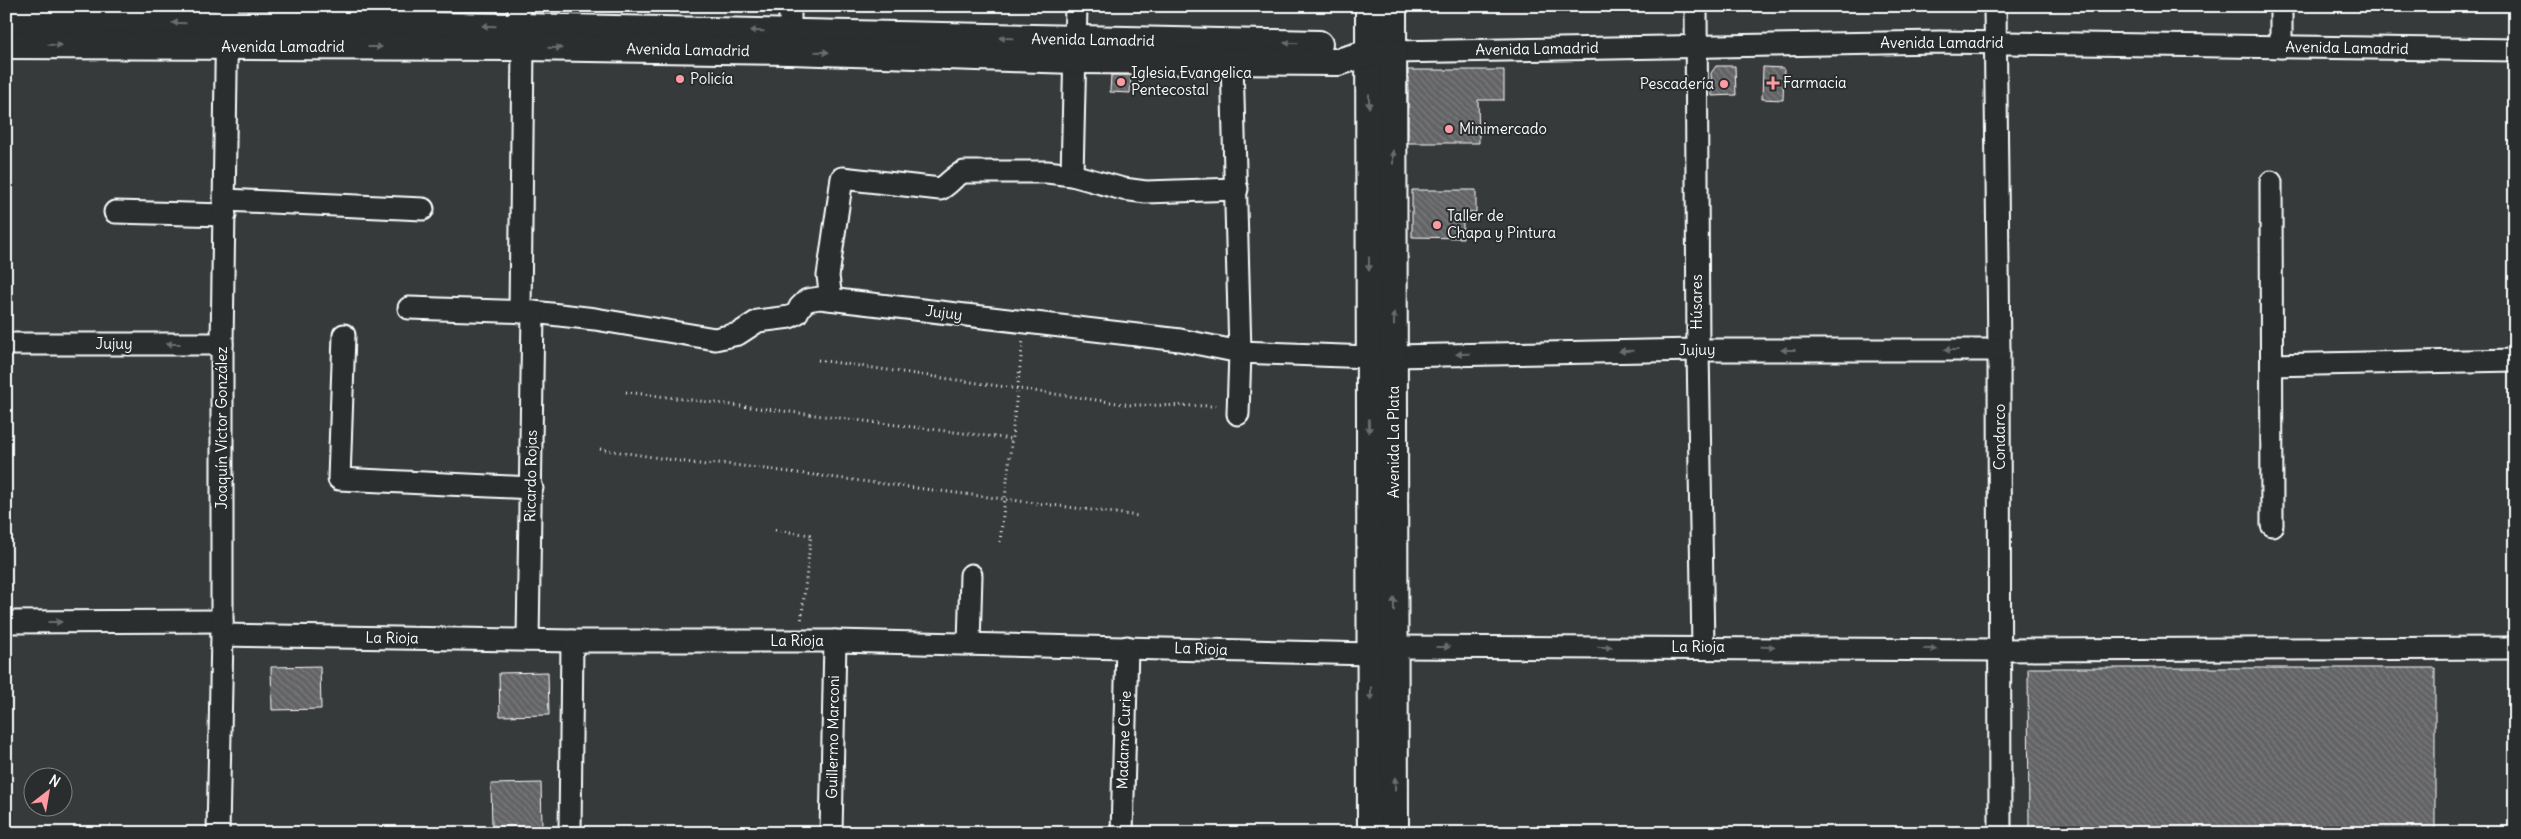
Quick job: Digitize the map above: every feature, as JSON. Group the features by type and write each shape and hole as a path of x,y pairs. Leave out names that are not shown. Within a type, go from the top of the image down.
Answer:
{"main road":[{"path":"1369,6 1381,52"},
{"path":"1381,52 1393,6"},
{"name":"Avenida Lamadrid","path":"6,21 228,26 790,30 1232,61 1338,62 1381,52"},
{"name":"Avenida Lamadrid","path":"6,45 228,26"},
{"name":"Avenida Lamadrid","path":"1075,50 1340,44 1381,52"},
{"name":"Avenida La Plata","path":"1371,833 1383,651 1394,356 1381,52"},
{"name":"Avenida La Plata","path":"1381,52 1368,357 1383,651 1395,833"}],"street":[{"path":"1072,175 1076,6"},
{"name":"Húsares","path":"1696,6 1698,350 1703,647"},
{"name":"Condarco","path":"1995,6 2001,650 2000,833"},
{"path":"2281,6 2282,47"},
{"name":"Joaquín Víctor González","path":"218,833 222,628 222,344 228,26"},
{"name":"Ricardo Rojas","path":"520,27 532,488 528,640"},
{"name":"Avenida Lamadrid","path":"1381,52 1996,42 2515,50"},
{"path":"1232,61 1240,352 1238,409"},
{"path":"831,299 828,276 842,178 940,190 947,186 954,176 964,172 1047,172 1072,175 1122,189 1146,192 1237,189"},
{"path":"2271,182 2272,525"},
{"path":"115,212 225,208 423,209"},
{"name":"Jujuy","path":"409,308 527,312 595,319 715,339 729,338 758,321 790,317 797,313 807,300 820,298 1180,340 1240,352 1368,357"},
{"path":"344,335 339,479 532,488"},
{"name":"Jujuy","path":"6,344 222,344"},
{"name":"Jujuy","path":"1394,356 1698,350 1999,350"},
{"path":"2272,365 2515,360"},
{"path":"969,644 971,575"},
{"name":"La Rioja","path":"6,622 572,641 835,641 1383,651 1703,647 2001,650 2515,648"},
{"path":"570,833 572,641"},
{"name":"Guillermo Marconi","path":"831,833 835,641"},
{"name":"Madame Curie","path":"1122,833 1127,647"}],"path":[{"path":"1000,542 1025,322"},
{"path":"818,360 1131,405 1216,406 1238,409"},
{"path":"626,392 1012,439"},
{"path":"600,448 706,465 718,463 1139,516"},
{"path":"776,530 811,534 799,641"}],"building":[{"name":"Pescadería","path":"1716,66 1735,66 1736,95 1712,96 1711,73"},
{"name":"Farmacia","path":"1763,67 1784,68 1783,100 1762,99"},
{"path":"1408,70 1504,70 1504,100 1478,100 1479,143 1408,143"},
{"name":"Iglesia Evangelica Pentecostal","path":"1111,75 1131,75 1130,93 1110,92"},
{"path":"1412,190 1476,190 1476,212 1463,212 1463,238 1412,237"},
{"path":"320,666 321,709 272,710 271,667"},
{"path":"2028,668 2435,668 2435,833 2029,833"},
{"path":"548,672 549,715 500,716 499,673"},
{"path":"541,783 542,826 492,827 491,784"}],"place":[{"name":"Policía","path":"680,79"},
{"name":"Iglesia Evangelica Pentecostal","path":"1121,82"},
{"name":"Farmacia","path":"1773,83"},
{"name":"Pescadería","path":"1724,84"},
{"name":"Minimercado","path":"1449,129"},
{"name":"Taller de Chapa y Pintura","path":"1437,225"}]}
